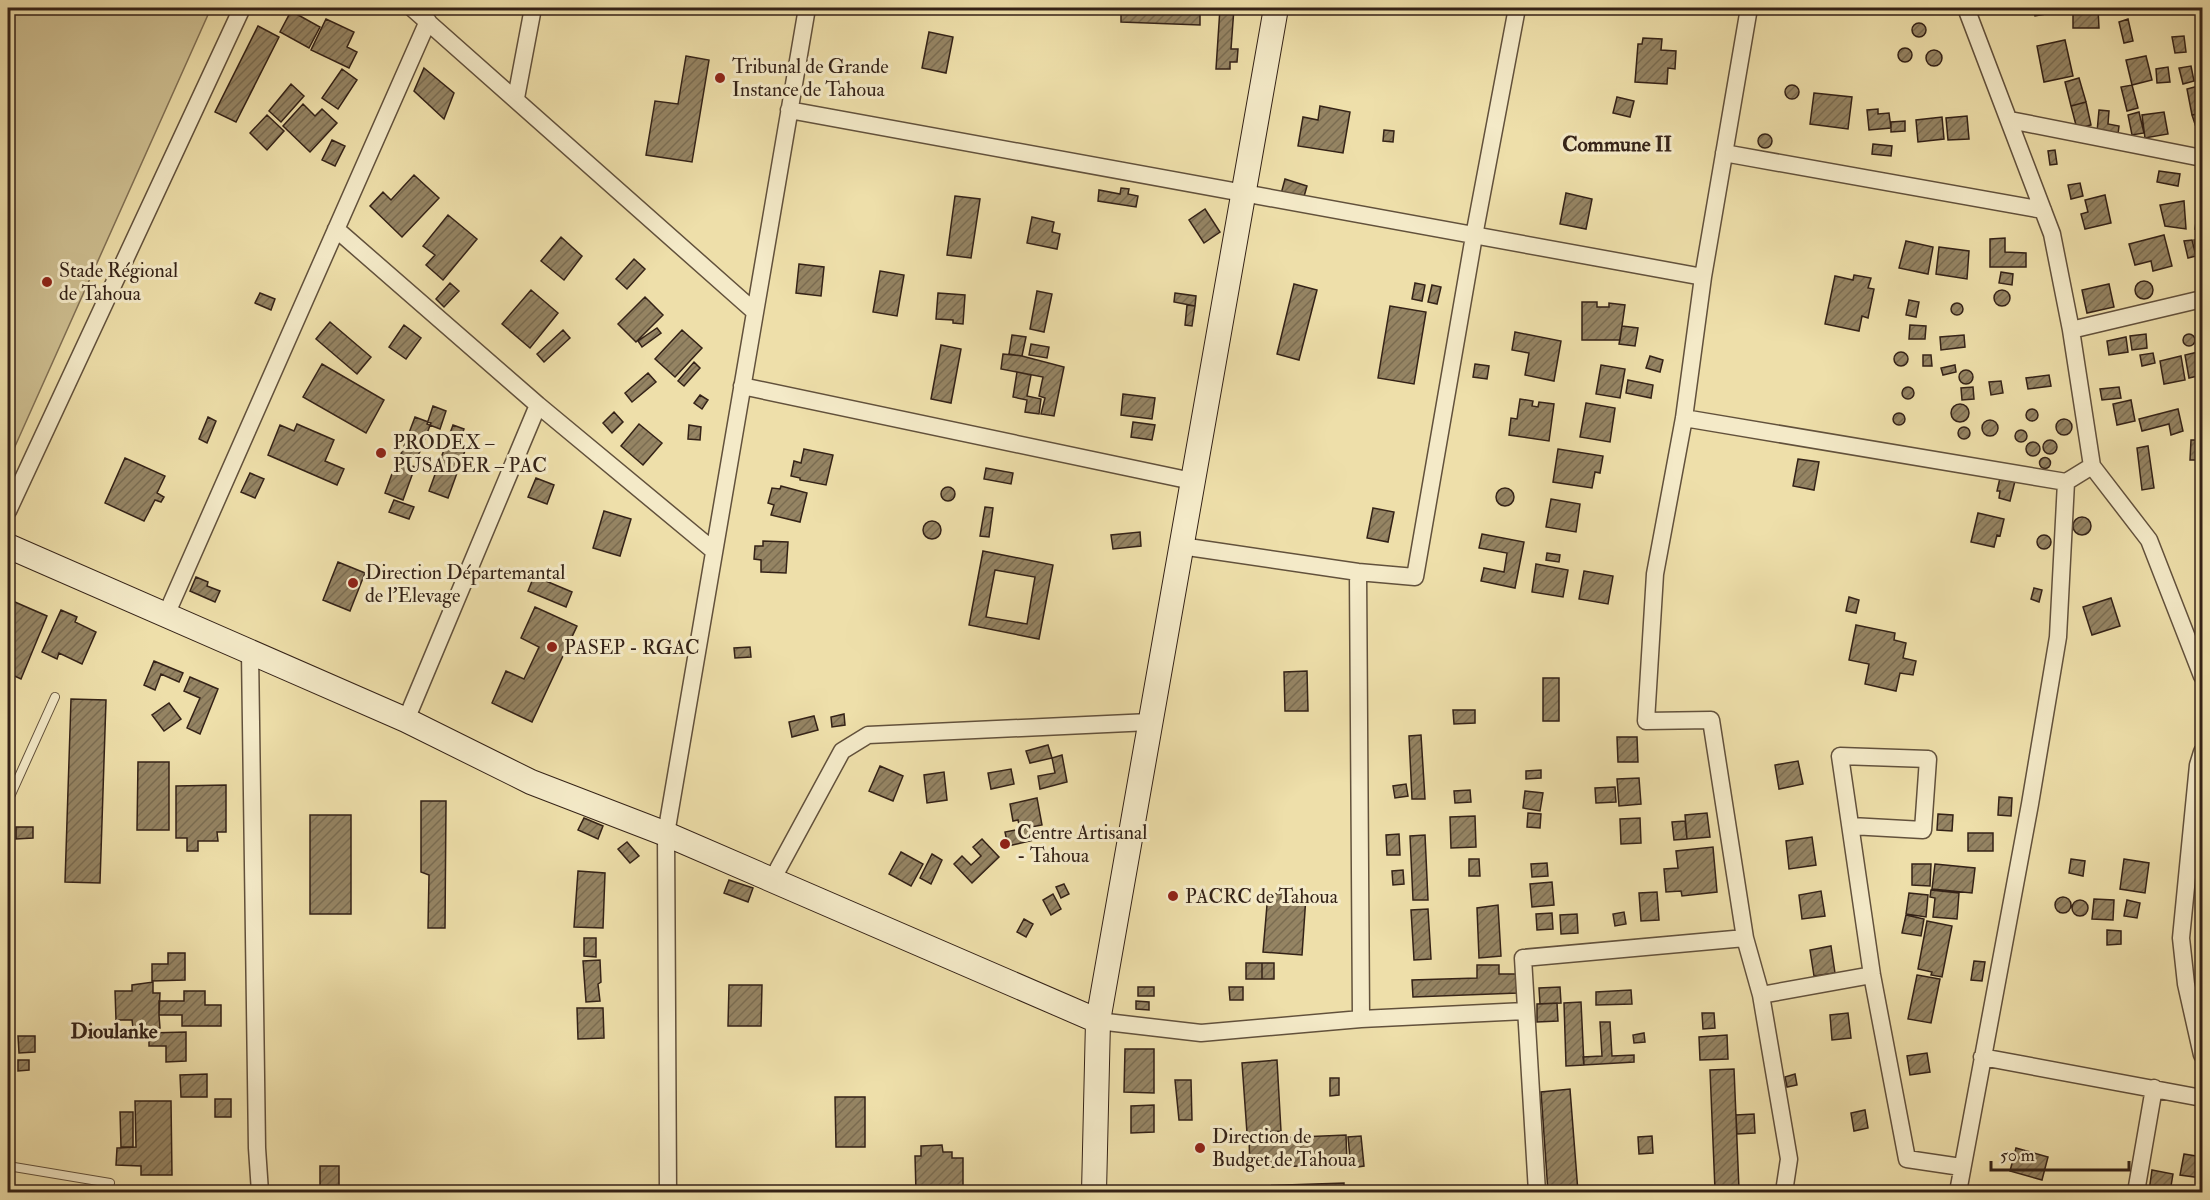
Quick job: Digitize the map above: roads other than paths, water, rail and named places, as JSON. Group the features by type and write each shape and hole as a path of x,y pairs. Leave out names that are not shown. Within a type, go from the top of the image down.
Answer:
{"street":[{"path":"8,511 242,8"},
{"path":"412,8 516,98 754,312"},
{"path":"516,98 532,8"},
{"path":"669,1192 666,834 807,8"},
{"path":"1094,1192 1098,1021 1276,8"},
{"path":"1181,546 1358,572 1415,577 1474,236 1517,8"},
{"path":"1749,8 1703,277 1684,418 1655,574 1646,721 1711,720 1745,938 1761,995 1789,1159 1784,1192"},
{"path":"1966,8 2052,234 2071,330 2092,465 2149,540 2202,676"},
{"path":"166,615 428,21"},
{"path":"789,110 1703,277"},
{"path":"2010,120 2202,158"},
{"path":"1724,153 2043,210"},
{"path":"336,229 538,405 714,550"},
{"path":"2071,330 2202,299"},
{"path":"742,386 1192,482"},
{"path":"406,720 538,405"},
{"path":"1684,418 2066,482 2092,465"},
{"path":"1958,1192 2030,804 2058,637 2066,482"},
{"path":"8,546 406,720 531,782 666,834 1098,1021 1201,1033 1361,1019 1525,1011"},
{"path":"1358,572 1361,1019"},
{"path":"250,652 257,1148 260,1192"},
{"path":"772,880 842,751 868,735 1150,722"},
{"path":"2202,752 2198,765 2181,938 2186,984 2202,1055"},
{"path":"1851,826 1923,830 1928,759 1840,756 1872,975 1907,1159 1961,1167"},
{"path":"1537,1192 1523,958 1745,938"},
{"path":"1761,995 1872,975"},
{"path":"1982,1057 2202,1098"},
{"path":"2136,1192 2154,1088"}],"lane":[{"path":"8,801 55,697"},
{"path":"8,1166 110,1183"}],"place":[{"name":"Tribunal de Grande Instance de Tahoua","path":"720,78"},
{"name":"Stade Régional de Tahoua","path":"47,282"},
{"name":"PRODEX – PUSADER – PAC","path":"381,453"},
{"name":"Direction Départemantal de l'Elevage","path":"353,583"},
{"name":"PASEP - RGAC","path":"552,647"},
{"name":"Centre Artisanal - Tahoua","path":"1005,844"},
{"name":"PACRC de Tahoua","path":"1173,896"},
{"name":"Direction de Budget de Tahoua","path":"1200,1148"}],"district":[{"name":"Commune II","path":"1617,144"},
{"name":"Dioulanke","path":"114,1031"}]}
